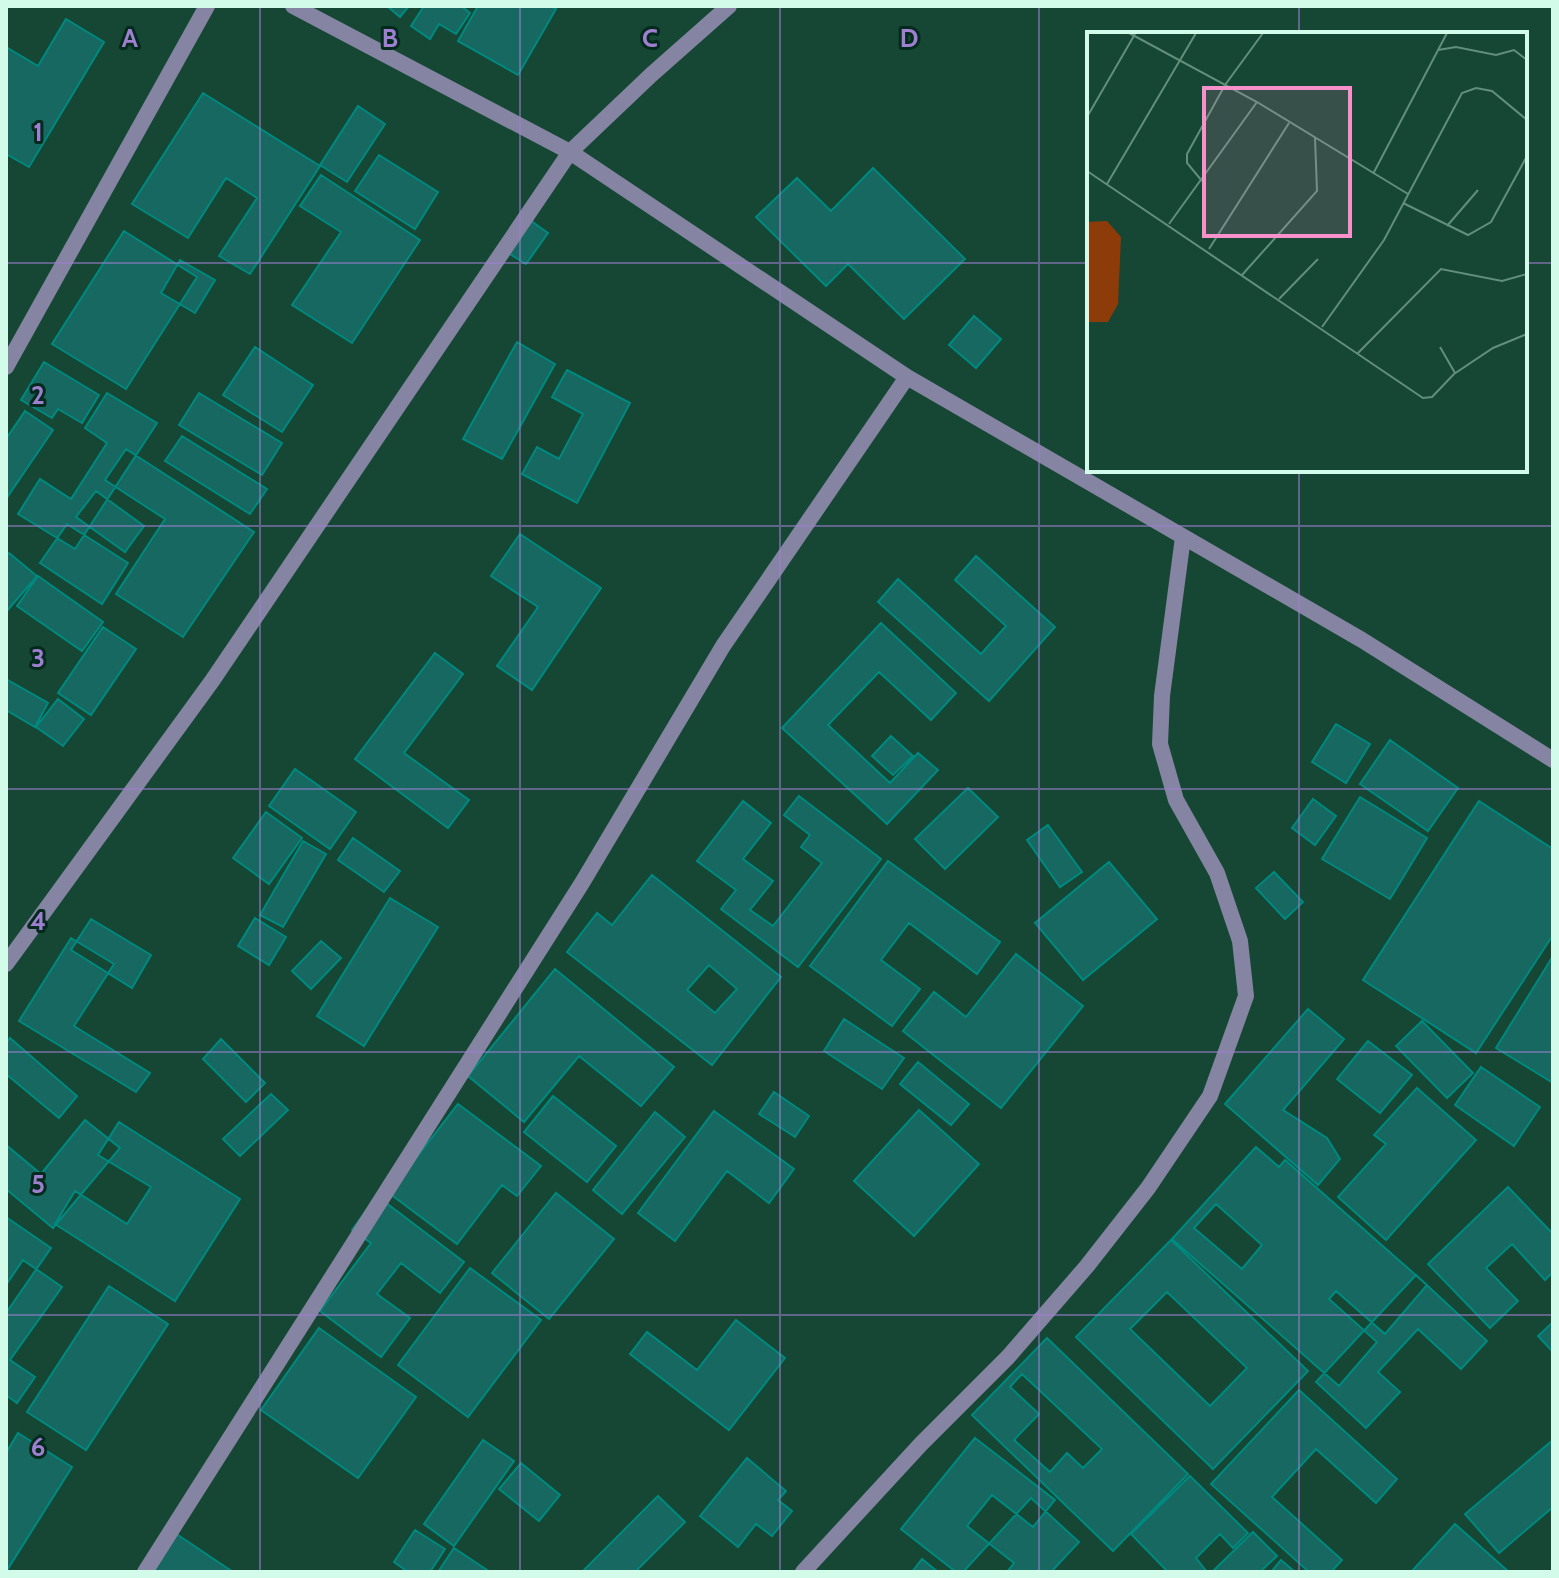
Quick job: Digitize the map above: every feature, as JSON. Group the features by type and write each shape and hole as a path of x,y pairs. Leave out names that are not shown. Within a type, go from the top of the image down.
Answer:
{"street":[{"path":"6,367 207,6"},
{"path":"293,6 570,152 907,377 1362,640 1553,760"},
{"path":"6,964 212,681 570,152 729,6"},
{"path":"145,1572 582,883 723,646 907,377"},
{"path":"803,1572 921,1444 1008,1357 1087,1266 1148,1188 1210,1096 1246,996 1236,927 1217,873 1176,800 1160,744 1162,696 1183,537"}],"building":[{"path":"387,6 409,6 400,17"},
{"path":"424,6 461,6 470,13 456,34 439,24 430,39 411,26"},
{"path":"478,6 550,6 556,9 518,75 458,41"},
{"path":"66,19 104,42 29,167 6,154 6,47 38,66"},
{"path":"203,93 320,166 250,274 219,256 257,198 226,178 188,238 132,204"},
{"path":"358,106 385,124 347,182 320,165"},
{"path":"379,155 438,192 415,229 355,191"},
{"path":"873,168 965,259 904,319 848,264 826,286 756,217 797,178 831,211"},
{"path":"321,175 420,240 352,343 292,305 341,232 300,206"},
{"path":"527,218 548,233 526,264 505,251"},
{"path":"124,231 197,277 126,389 52,344"},
{"path":"180,260 215,280 195,313 161,293"},
{"path":"974,316 1001,339 976,368 949,345"},
{"path":"517,342 555,364 502,459 463,439"},
{"path":"255,347 313,385 282,432 223,395"},
{"path":"44,362 99,395 82,423 58,409 52,418 21,400"},
{"path":"567,370 630,403 577,503 522,474 537,447 559,459 583,414 552,397"},
{"path":"107,393 157,423 75,549 18,514 40,479 71,499 107,443 85,428"},
{"path":"199,393 282,443 262,475 179,425"},
{"path":"25,411 53,430 6,499 6,439"},
{"path":"182,436 267,489 250,514 165,461"},
{"path":"126,449 254,532 183,637 116,594 165,519 105,480"},
{"path":"96,491 144,526 125,552 76,517"},
{"path":"67,524 128,563 102,604 40,563"},
{"path":"520,534 601,588 532,690 497,666 538,607 491,576"},
{"path":"9,553 37,576 6,612 6,556"},
{"path":"976,556 1055,627 989,701 878,602 898,579 981,654 1006,626 955,580"},
{"path":"38,576 103,622 82,651 17,606"},
{"path":"881,623 956,693 931,720 879,672 828,725 890,783 918,753 938,770 887,824 782,728"},
{"path":"103,627 136,649 91,715 58,693"},
{"path":"435,653 463,674 404,753 469,800 448,828 355,759"},
{"path":"6,679 48,703 35,727 6,710"},
{"path":"58,699 84,719 63,746 36,727"},
{"path":"1336,724 1370,744 1346,783 1312,762"},
{"path":"891,736 913,756 893,775 872,756"},
{"path":"1390,740 1458,788 1428,831 1360,784"},
{"path":"295,769 356,812 330,849 269,806"},
{"path":"968,788 998,817 945,869 915,839"},
{"path":"799,796 881,859 798,967 721,909 736,890 697,861 743,801 771,823 743,859 773,881 750,910 773,926 822,863 801,847 810,835 784,815"},
{"path":"1360,797 1427,838 1390,899 1322,859"},
{"path":"1313,799 1336,816 1315,845 1292,828"},
{"path":"1479,801 1553,849 1553,935 1476,1053 1363,980"},
{"path":"266,812 302,838 269,884 233,858"},
{"path":"1048,825 1082,872 1060,887 1027,840"},
{"path":"353,838 400,871 384,892 338,860"},
{"path":"303,841 326,854 283,927 260,915"},
{"path":"888,861 1000,942 977,974 909,923 881,960 920,989 892,1026 810,966"},
{"path":"1109,862 1157,919 1083,980 1035,923"},
{"path":"1274,872 1303,902 1285,919 1256,888"},
{"path":"652,875 781,977 712,1065 567,952 597,913 612,925","holes":["709,965 737,989 715,1013 687,990"]},
{"path":"390,898 438,927 364,1046 317,1016"},
{"path":"255,918 286,937 269,965 238,946"},
{"path":"91,919 151,955 132,988 71,950"},
{"path":"71,938 114,964 74,1026 150,1073 136,1092 19,1021"},
{"path":"321,941 341,958 311,989 292,971"},
{"path":"1016,954 1083,1006 1001,1108 903,1031 934,992 966,1017"},
{"path":"1553,956 1553,1083 1496,1048"},
{"path":"555,969 674,1067 641,1106 579,1056 524,1122 468,1076"},
{"path":"1308,1009 1344,1039 1283,1110 1327,1138 1340,1159 1318,1185 1225,1104"},
{"path":"844,1019 904,1058 882,1089 824,1051"},
{"path":"1422,1021 1473,1073 1447,1098 1396,1046"},
{"path":"10,1038 77,1096 59,1118 6,1074 6,1043"},
{"path":"221,1039 265,1083 246,1102 203,1059"},
{"path":"1368,1041 1412,1075 1380,1113 1337,1079"},
{"path":"918,1062 969,1104 951,1125 900,1084"},
{"path":"1481,1067 1540,1107 1514,1146 1455,1105"},
{"path":"1417,1088 1476,1140 1386,1240 1338,1197 1386,1144 1374,1135"},
{"path":"774,1092 809,1116 795,1137 759,1114"},
{"path":"271,1094 288,1110 240,1156 223,1139"},
{"path":"553,1096 616,1146 587,1182 524,1132"},
{"path":"458,1104 541,1166 517,1196 502,1185 457,1244 389,1193"},
{"path":"919,1110 979,1164 914,1236 854,1181"},
{"path":"714,1111 794,1169 769,1203 727,1171 675,1241 638,1213"},
{"path":"655,1112 685,1137 622,1214 593,1190"},
{"path":"85,1120 120,1148 53,1228 6,1189 6,1145 41,1174"},
{"path":"119,1122 240,1199 175,1301 55,1224 75,1191 127,1224 151,1187 98,1155"},
{"path":"1256,1147 1279,1167 1285,1160 1427,1285 1385,1334 1336,1291 1329,1299 1377,1342 1339,1386 1172,1239","holes":["1216,1204 1262,1245 1242,1269 1194,1228"]},
{"path":"1508,1187 1553,1234 1553,1272 1545,1280 1512,1244 1486,1268 1518,1301 1490,1328 1428,1264"},
{"path":"556,1193 614,1239 549,1319 492,1273"},
{"path":"377,1196 464,1262 440,1293 401,1263 377,1294 410,1318 381,1357 320,1311 371,1243 352,1230"},
{"path":"6,1217 51,1248 6,1313"},
{"path":"1171,1240 1308,1371 1213,1469 1076,1337","holes":["1167,1292 1247,1368 1210,1406 1130,1329"]},
{"path":"23,1260 62,1287 10,1360 35,1377 17,1403 6,1395 6,1285"},
{"path":"470,1268 541,1320 468,1417 398,1365"},
{"path":"1416,1275 1487,1341 1461,1369 1418,1329 1378,1372 1400,1392 1366,1428 1316,1382"},
{"path":"109,1286 168,1324 86,1450 27,1412"},
{"path":"736,1320 785,1358 729,1430 630,1354 647,1332 697,1370"},
{"path":"1553,1322 1553,1352 1538,1336"},
{"path":"319,1328 416,1397 358,1478 261,1410"},
{"path":"1047,1338 1188,1474 1113,1551 972,1415","holes":["1022,1374 1102,1449 1083,1468 1067,1453 1050,1472 1014,1440 1039,1414 1010,1387"]},
{"path":"1299,1390 1397,1479 1376,1503 1316,1449 1272,1497 1342,1560 1331,1572 1309,1572 1211,1484"},
{"path":"18,1433 72,1467 6,1572 6,1453"},
{"path":"975,1438 1055,1500 1033,1527 992,1495 967,1526 1014,1563 1007,1572 956,1572 901,1529"},
{"path":"483,1440 514,1461 454,1546 424,1524"},
{"path":"1553,1440 1553,1507 1499,1553 1465,1514"},
{"path":"747,1458 786,1491 778,1500 792,1511 772,1536 756,1524 738,1547 700,1516"},
{"path":"521,1463 560,1495 539,1521 499,1489"},
{"path":"1190,1476 1248,1533 1233,1548 1220,1534 1196,1558 1207,1572 1168,1572 1131,1534"},
{"path":"658,1496 685,1522 635,1572 582,1572"},
{"path":"1031,1498 1079,1542 1051,1572 963,1572"},
{"path":"1455,1524 1509,1572 1411,1572"},
{"path":"415,1530 445,1549 430,1572 408,1572 394,1562"},
{"path":"172,1531 233,1572 144,1572"},
{"path":"1253,1532 1277,1556 1260,1572 1212,1572"},
{"path":"454,1548 490,1572 438,1572"},
{"path":"922,1559 938,1572 912,1572"},
{"path":"1281,1560 1295,1572 1271,1572"}]}
